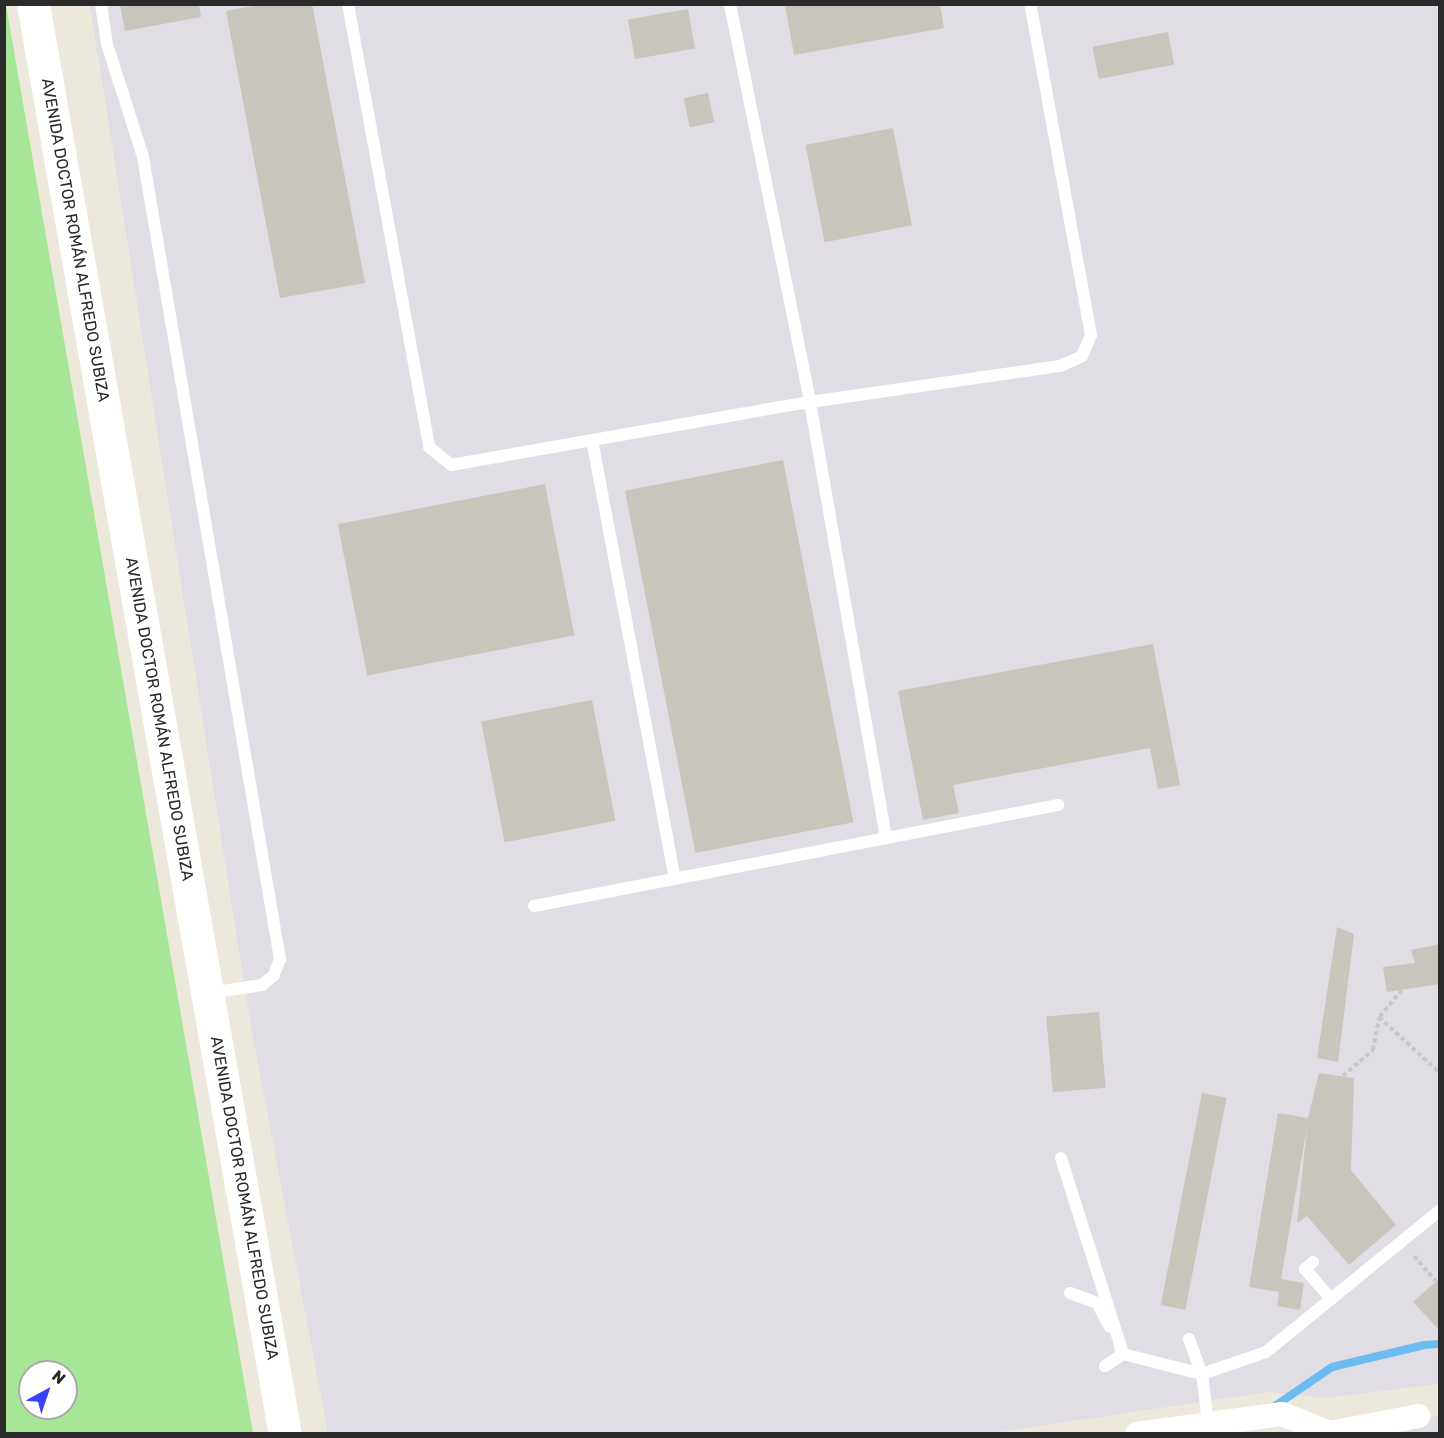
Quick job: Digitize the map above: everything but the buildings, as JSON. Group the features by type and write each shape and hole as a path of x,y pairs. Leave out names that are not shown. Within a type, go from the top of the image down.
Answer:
{"main road":[{"name":"AVENIDA DOCTOR ROMÁN ALFREDO SUBIZA","path":"33,4 285,1434"}],"street":[{"path":"1137,1434 1208,1422 1282,1414 1330,1433 1418,1416"}],"lane":[{"path":"101,4 107,44 143,157 280,959 274,975 262,985 208,994"},
{"path":"348,4 429,447 451,465 810,402 1060,366 1082,356 1091,335 1030,4"},
{"path":"730,4 810,402 886,838"},
{"path":"592,440 675,879"},
{"path":"534,906 1058,805"},
{"path":"1061,1158 1124,1354"},
{"path":"1105,1366 1124,1354 1202,1374 1266,1352 1440,1210"},
{"path":"1313,1262 1305,1269 1331,1299"},
{"path":"1070,1293 1097,1303 1124,1354"},
{"path":"1189,1339 1202,1374 1208,1422"}],"path":[{"path":"1343,1076 1373,1050 1379,1017 1402,990"},
{"path":"1379,1017 1440,1073"},
{"path":"1401,1242 1436,1281"}],"shaded area":[{"path":"90,5 1439,5 1439,1384 1326,1398 1267,1392 993,1433 328,1433 251,1027"},
{"path":"1439,1414 1439,1433 1405,1433"}],"green space":[{"path":"6,5 253,1433 5,1433"}],"waterway":[{"path":"1272,1408 1332,1367 1424,1345 1440,1344"}]}
